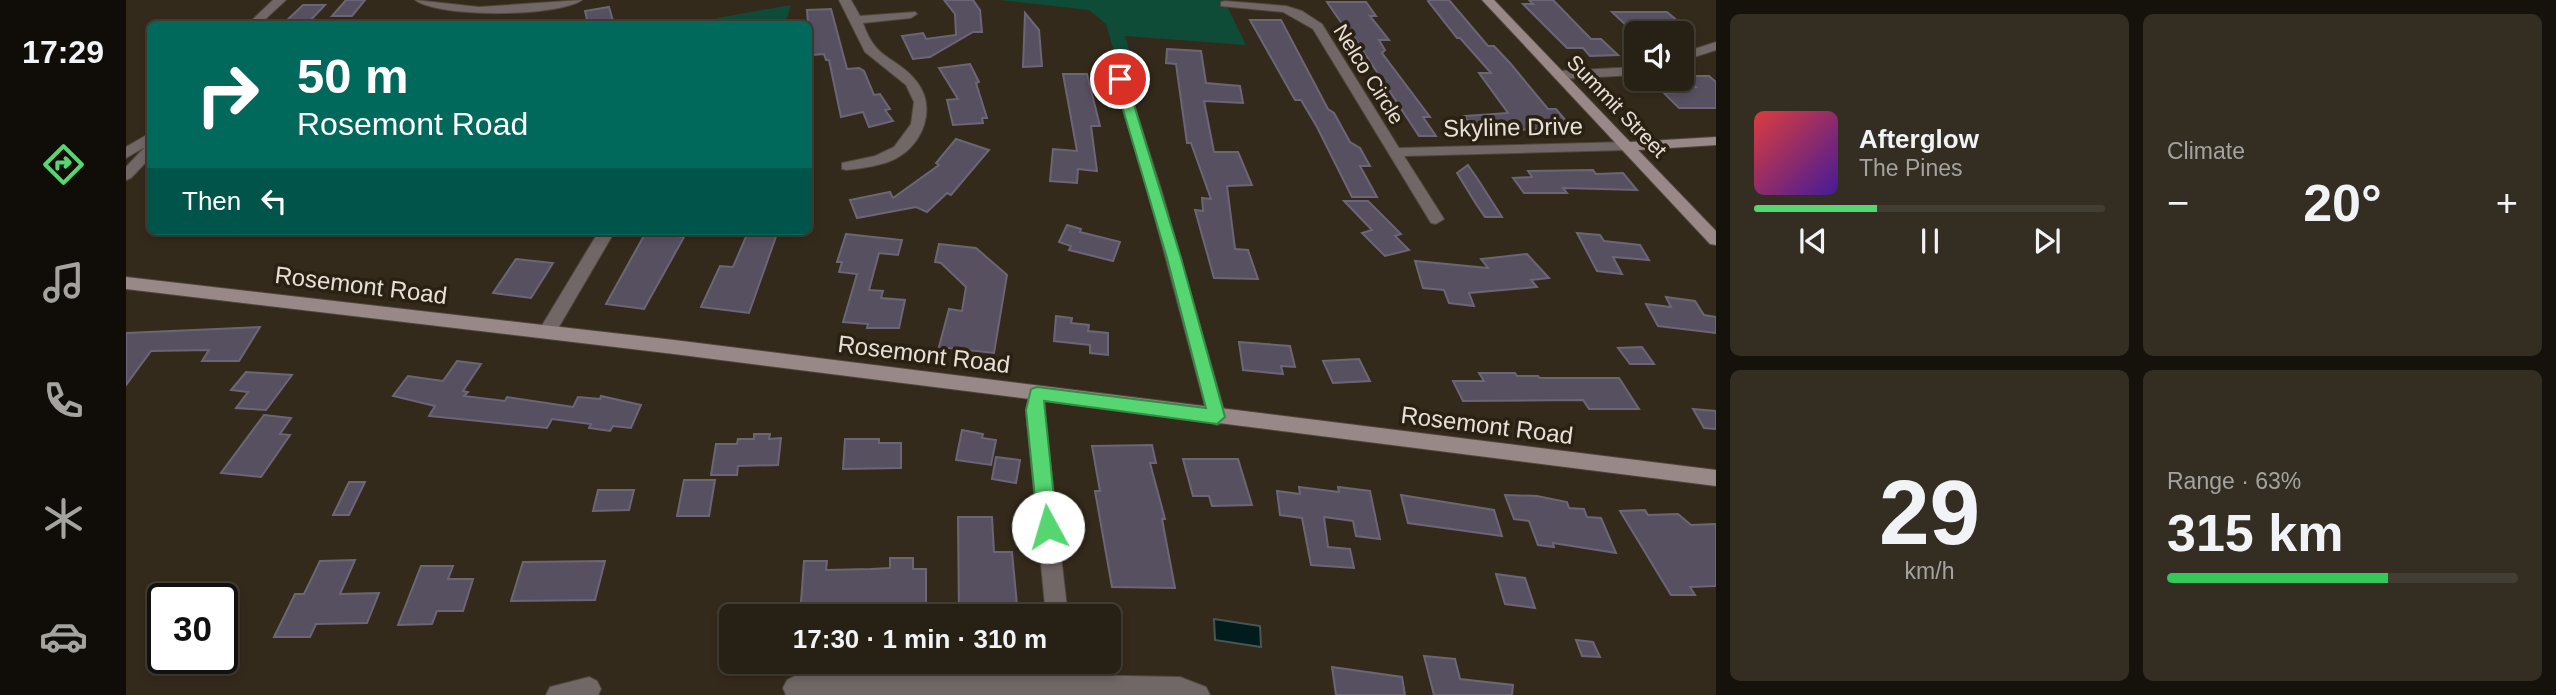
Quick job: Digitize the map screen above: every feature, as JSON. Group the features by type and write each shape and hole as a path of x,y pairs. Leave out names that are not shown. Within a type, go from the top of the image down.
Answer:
{"main road":[{"name":"Summit Street","path":"1488,0 1716,240"},
{"name":"Skyline Drive","path":"1627,146 1716,141"},
{"name":"Rosemont Road","path":"126,283 547,332 1716,478"}],"street":[{"path":"257,21 281,0"},
{"path":"421,0 448,8 478,11 520,9 576,0"},
{"path":"845,0 857,20 869,50 912,83 921,105 920,121 910,139 896,153 873,162 847,166"},
{"name":"Nelco Circle","path":"1226,4 1274,6 1310,20 1324,36 1436,219"},
{"path":"857,20 911,14"},
{"path":"1694,53 1716,46"},
{"path":"1111,61 1120,79 1155,192 1217,417"},
{"path":"1559,75 1624,72"},
{"path":"126,154 147,139"},
{"name":"Skyline Drive","path":"1395,152 1627,146"},
{"path":"126,176 147,153"},
{"path":"547,332 605,235"},
{"path":"1037,394 1035,410 1056,604"},
{"path":"1063,674 1065,692"},
{"path":"794,688 1065,692 1138,686 1180,689 1198,695"},
{"path":"558,695 589,689"}],"green space":[{"path":"1000,0 1224,0 1246,45 1125,36 1131,56 1116,58 1106,24 1089,10"},
{"path":"791,5 786,21 718,21 717,18"}],"water":[{"path":"1214,619 1260,626 1261,647 1215,640"}],"building":[{"path":"346,0 365,0 352,16 332,16"},
{"path":"944,0 973,0 980,10 982,32 973,32 930,57 913,59 902,36 923,33 926,39 956,35 955,14"},
{"path":"1449,0 1488,46 1494,46 1510,63 1548,109 1556,109 1572,128 1559,128 1562,132 1538,132 1536,129 1478,132 1464,116 1508,113 1479,73 1491,73 1460,38 1457,38 1428,1"},
{"path":"1529,0 1553,0 1591,39 1601,39 1618,55 1590,56 1583,48 1567,48 1523,4 1533,4"},
{"path":"1327,2 1366,2 1376,16 1370,16 1389,40 1379,40 1385,50 1382,53 1430,117 1423,117 1436,136 1419,136 1350,31 1347,31"},
{"path":"303,5 325,5 310,21 286,21"},
{"path":"609,7 613,21 587,21 585,11"},
{"path":"831,9 847,69 859,68 864,71 874,95 880,94 890,109 885,110 893,121 869,127 863,112 841,117 829,60 826,60 824,54 813,55 812,21 808,21 807,10"},
{"path":"1612,12 1667,12 1678,21 1624,21 1624,23"},
{"path":"1025,13 1039,30 1042,66 1023,67"},
{"path":"1250,20 1281,20 1328,109 1334,113 1350,142 1360,148 1370,166 1360,166 1377,197 1352,197 1317,127 1301,100 1295,100"},
{"path":"1167,49 1201,51 1206,83 1240,86 1243,103 1204,101 1214,152 1238,152 1252,185 1227,186 1235,249 1248,250 1258,279 1214,278 1195,210 1203,211 1202,198 1211,199 1191,143 1187,143 1176,64 1166,63"},
{"path":"970,64 979,82 976,83 987,118 982,118 983,123 953,125 947,100 958,99 939,68"},
{"path":"1063,74 1087,74 1100,126 1091,126 1097,171 1078,169 1077,183 1050,181 1053,149 1077,151"},
{"path":"1694,76 1709,76 1716,82 1716,108 1679,108 1664,93 1694,91"},
{"path":"956,139 989,150 951,195 947,193 927,212 916,207 857,218 850,200 890,192 893,198 939,165 936,163"},
{"path":"1468,165 1502,217 1485,217 1476,204 1457,173"},
{"path":"1593,170 1596,174 1623,173 1637,190 1563,188 1567,193 1524,193 1513,178 1532,177 1528,171"},
{"path":"1344,201 1368,201 1401,234 1395,236 1409,250 1385,256 1362,233 1372,230"},
{"path":"1067,225 1081,229 1080,232 1120,242 1113,261 1069,250 1071,246 1059,242"},
{"path":"1577,233 1600,235 1604,241 1640,245 1649,260 1613,257 1622,274 1597,271"},
{"path":"846,234 902,240 898,255 879,253 869,290 883,291 881,298 905,300 899,328 867,328 868,324 843,322 857,274 839,272 842,262 837,262"},
{"path":"644,235 684,237 644,309 606,304"},
{"path":"747,235 777,235 749,313 701,307 720,266 733,267"},
{"path":"939,244 976,248 1007,275 994,353 939,347 949,309 962,311 966,287 941,263 935,262"},
{"path":"1527,254 1549,278 1531,280 1537,287 1469,293 1474,306 1449,303 1444,290 1423,288 1415,261 1488,268 1481,259"},
{"path":"516,259 553,263 531,298 493,293"},
{"path":"1666,297 1695,301 1704,315 1716,317 1716,333 1658,326 1646,304 1671,307"},
{"path":"1056,316 1072,318 1071,323 1089,325 1088,331 1108,333 1108,355 1090,353 1090,345 1054,341"},
{"path":"260,327 239,361 202,361 209,350 151,351 126,385 126,333"},
{"path":"1239,342 1290,346 1295,367 1281,366 1283,374 1243,370"},
{"path":"1642,347 1654,364 1630,364 1618,348"},
{"path":"1359,359 1370,381 1333,383 1323,361"},
{"path":"457,361 481,364 463,391 468,392 464,396 505,401 507,397 573,407 578,397 600,399 601,396 641,405 631,428 613,426 610,431 589,428 591,424 552,419 547,428 429,416 435,406 393,396 408,376 443,381"},
{"path":"246,372 292,375 266,410 236,408 248,392 231,390"},
{"path":"1479,373 1515,373 1517,376 1540,378 1619,378 1639,409 1589,409 1583,400 1463,401 1453,381 1484,381"},
{"path":"1693,409 1716,411 1716,429 1704,428"},
{"path":"264,415 291,418 280,434 290,435 261,477 221,473"},
{"path":"962,430 996,440 991,465 956,460"},
{"path":"754,434 770,434 769,439 781,438 778,465 738,466 737,475 711,475 716,444 737,444 738,439 754,439"},
{"path":"845,439 879,439 879,443 901,443 901,468 843,469"},
{"path":"1152,445 1156,463 1150,463 1165,519 1162,519 1175,588 1112,587 1095,491 1100,491 1092,446"},
{"path":"996,457 1020,460 1016,483 992,479"},
{"path":"1183,459 1238,459 1252,505 1212,506 1209,496 1193,496"},
{"path":"684,480 715,480 709,516 677,516"},
{"path":"349,482 365,482 349,515 333,515"},
{"path":"1299,487 1339,492 1338,487 1370,491 1380,539 1356,536 1353,521 1324,517 1328,547 1350,549 1354,568 1311,565 1302,518 1280,515 1277,491 1300,494"},
{"path":"598,490 634,490 629,510 593,511"},
{"path":"1401,495 1494,510 1502,536 1408,523"},
{"path":"1505,495 1537,496 1567,502 1569,508 1584,509 1587,517 1601,518 1616,553 1553,543 1554,547 1538,545 1529,521 1514,519"},
{"path":"1645,510 1648,515 1678,514 1691,525 1716,524 1716,586 1690,587 1695,595 1671,595 1620,511"},
{"path":"958,517 992,517 994,552 1012,552 1017,604 959,604"},
{"path":"890,558 913,558 913,569 926,569 926,604 801,604 804,561 827,561 826,570 890,568"},
{"path":"355,560 340,594 379,593 367,623 316,624 310,637 274,637 295,594 304,594 320,561"},
{"path":"605,561 595,600 511,601 523,562"},
{"path":"421,566 453,566 448,579 473,579 463,611 437,611 432,624 398,625"},
{"path":"1496,574 1525,578 1535,608 1505,604"},
{"path":"1576,640 1593,642 1600,657 1582,656"},
{"path":"1424,656 1455,659 1460,679 1513,685 1512,695 1434,695"},
{"path":"1332,667 1402,677 1405,695 1336,695"}],"route":[{"path":"1048,527 1035,410 1037,394 1217,417 1174,258 1120,79"}]}
